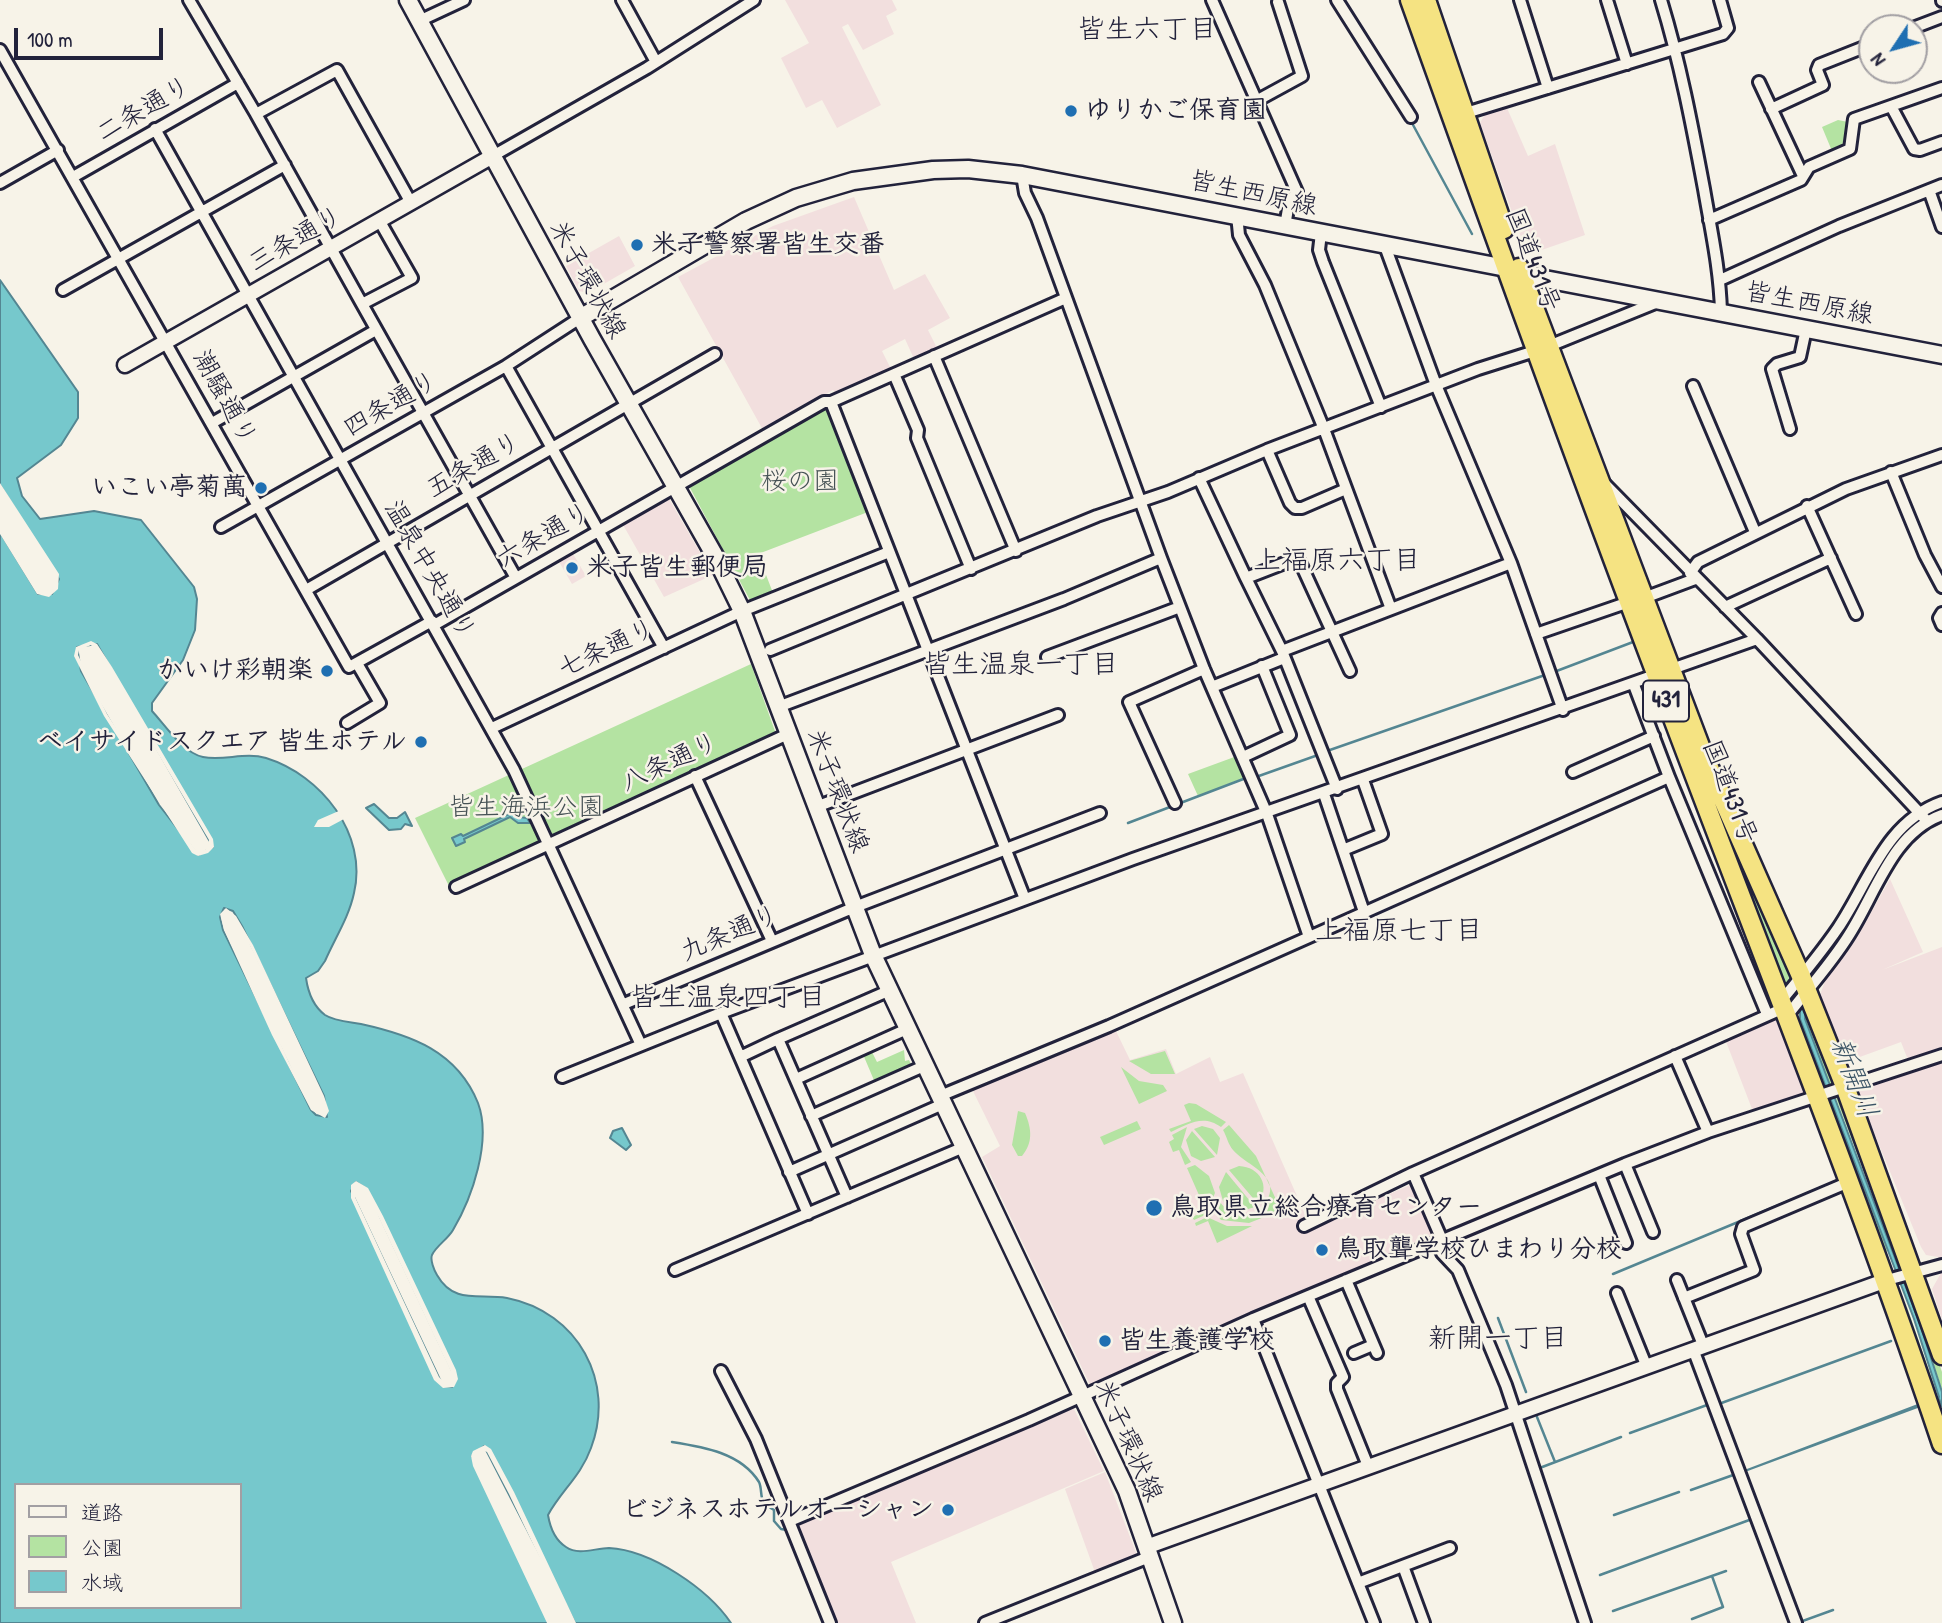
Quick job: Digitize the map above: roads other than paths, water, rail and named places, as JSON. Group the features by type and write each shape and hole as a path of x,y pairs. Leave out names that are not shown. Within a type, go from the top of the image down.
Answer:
{"highway":[{"name":"国道431号","path":"1410,0 1513,270 1597,474 1636,600"},
{"name":"国道431号","path":"1426,0 1466,113 1513,270"},
{"name":"国道431号","path":"1544,348 1664,674 1793,999 1819,1097 1849,1182 1890,1279 1942,1444"},
{"name":"国道431号","path":"1664,674 1793,999 1845,1089 1942,1355"}],"main road":[{"name":"米子環状線","path":"408,0 491,157 676,485 742,611 888,991 1127,1491 1173,1623"},
{"name":"皆生西原線","path":"580,318 746,221 820,190 872,178 933,170 968,169 1022,174 1237,215 1942,355"}],"street":[{"path":"189,0 285,165 329,248 516,578"},
{"path":"419,21 464,0"},
{"path":"622,0 656,62"},
{"path":"491,157 656,62 754,0"},
{"path":"1212,0 1297,192 1289,203 1285,226"},
{"path":"1337,0 1411,117"},
{"path":"1520,0 1548,88"},
{"path":"1607,0 1627,64"},
{"path":"1661,0 1676,49 1709,220 1720,280 1721,312"},
{"path":"1466,113 1727,31 1720,0"},
{"path":"1258,100 1302,76 1278,2"},
{"name":"潮騒通り","path":"0,50 306,590 380,703 347,723"},
{"path":"1771,109 1823,85 1817,69 1819,65 1858,50"},
{"path":"256,114 337,70 410,201"},
{"path":"1759,82 1803,176"},
{"name":"二条通り","path":"73,177 238,83"},
{"path":"1709,220 1803,176 1809,167 1850,149 1854,120 1942,88"},
{"path":"1891,106 1914,149 1920,150 1942,142"},
{"name":"温泉中央通り","path":"155,129 492,728 551,844 641,1045"},
{"path":"0,184 58,150"},
{"name":"三条通り","path":"125,365 491,157"},
{"path":"63,290 285,165"},
{"path":"1022,174 1025,193 1161,558 1204,669 1267,814 1309,937"},
{"path":"1720,280 1839,226 1942,185"},
{"path":"1929,190 1942,227"},
{"path":"1237,215 1239,235 1265,285 1324,429 1391,609"},
{"path":"362,304 412,278 379,220"},
{"path":"1321,233 1319,250 1323,262 1381,407"},
{"path":"1385,246 1436,385 1511,563 1563,710"},
{"name":"六条通り","path":"354,666 516,578 822,404 1066,298"},
{"path":"770,650 1097,516 1436,385 1544,348 1660,301"},
{"name":"四条通り","path":"221,527 506,366 580,318"},
{"path":"1790,429 1772,369 1777,364 1800,357 1806,328"},
{"path":"212,423 376,330"},
{"name":"五条通り","path":"306,590 715,354"},
{"path":"934,356 1016,551"},
{"path":"506,366 664,648"},
{"path":"894,374 918,430 917,438 971,569"},
{"path":"1693,386 1755,532"},
{"path":"831,402 1025,899"},
{"path":"1267,450 1290,503 1295,508 1302,508 1346,489"},
{"path":"1536,634 1636,600 1693,576 1698,562 1807,506 1891,472 1942,455"},
{"path":"1891,472 1925,555 1942,587"},
{"path":"1597,474 1924,817"},
{"path":"1199,478 1283,655 1338,789"},
{"path":"1807,506 1856,614"},
{"name":"七条通り","path":"492,728 742,611 889,552"},
{"path":"778,708 929,652 1161,558"},
{"path":"1725,607 1831,558"},
{"path":"1246,578 1297,560 1334,630 1350,671"},
{"path":"1212,687 1262,666 1334,630 1511,563"},
{"path":"1047,657 1180,607"},
{"path":"1942,612 1939,618 1942,625"},
{"path":"562,1077 721,1013 1025,899 1634,685 1757,639"},
{"path":"1242,757 1290,735 1262,666"},
{"path":"1175,803 1129,704 1147,693 1204,669"},
{"path":"1634,685 1669,777 1793,999"},
{"path":"816,807 1058,715"},
{"name":"八条通り","path":"456,887 788,734"},
{"path":"1573,772 1654,736"},
{"path":"695,776 772,940"},
{"path":"789,1172 942,1100 1669,777"},
{"path":"1343,850 1382,834 1363,780"},
{"path":"1324,794 1364,912"},
{"path":"1304,1226 1413,1173 1675,1056 1793,999 1821,974 1865,897 1890,840 1942,803"},
{"name":"九条通り","path":"624,1004 772,940 1100,813"},
{"path":"1924,817 1942,815"},
{"path":"1793,999 1865,897"},
{"path":"740,1057 888,991"},
{"path":"721,1013 808,1214"},
{"path":"796,1079 907,1029"},
{"path":"778,1039 847,1197"},
{"path":"790,1521 1253,1319 1625,1164 1707,1132 1845,1089 1942,1055"},
{"path":"1675,1056 1707,1132"},
{"path":"811,1116 924,1066"},
{"path":"675,1270 964,1147"},
{"path":"1625,1164 1653,1232"},
{"path":"1413,1173 1442,1253 1458,1270 1514,1412 1585,1623"},
{"path":"1599,1175 1626,1243"},
{"path":"1684,1297 1754,1270 1741,1234 1744,1227 1849,1182"},
{"path":"985,1623 1148,1552 1319,1484 1890,1279 1942,1265"},
{"path":"1346,1280 1375,1349 1354,1353"},
{"path":"1677,1280 1698,1347 1796,1623"},
{"path":"1617,1293 1646,1365"},
{"path":"1308,1296 1343,1377 1337,1384 1337,1389 1368,1466"},
{"path":"1253,1319 1374,1623"},
{"path":"721,1371 756,1438 830,1623"},
{"path":"1358,1583 1450,1548"},
{"path":"1403,1566 1424,1623"}],"water":[{"path":"0,280 78,392 78,418 61,445 17,478 22,496 40,519 94,511 141,520 194,587 197,599 195,630 183,660 152,703 152,711 188,750 203,757 258,756 286,766 322,793 347,829 354,849 354,893 325,961 318,971 306,978 314,1003 329,1017 380,1028 430,1048 458,1070 478,1103 483,1134 478,1169 460,1217 451,1233 434,1252 432,1262 437,1275 451,1291 468,1296 507,1298 532,1306 554,1318 571,1334 585,1354 594,1375 598,1399 597,1423 587,1458 548,1515 554,1533 562,1544 571,1550 625,1550 660,1564 708,1597 731,1623 575,1623 484,1446 472,1456 549,1623 0,1623 0,532 38,594 52,594 59,579 0,485","holes":["97,644 213,847 198,855 159,805 81,671 77,647","224,908 233,911 242,926 324,1096 327,1117 316,1115 311,1110 223,930 220,917","356,1182 367,1189 456,1379 452,1387 443,1386 351,1191"]},
{"path":"517,796 519,802 515,813 519,817 527,818 530,823 518,823 510,817 464,839 465,842 456,846 452,838 461,834 463,836 509,814 509,805"},
{"path":"374,804 389,818 397,818 405,812 412,826 405,824 401,829 389,830 366,808"},
{"path":"1942,806 1942,812 1894,849 1806,1006 1805,1019 1921,1327 1942,1392 1942,1406 1939,1399 1742,1472 1939,1397 1914,1319 1800,1019 1800,1004 1814,967 1888,848 1905,827"},
{"path":"622,1128 631,1145 626,1150 610,1138 613,1131"}],"waterway":[{"path":"1412,123 1472,234"},
{"path":"1741,615 1754,628"},
{"path":"1554,672 1633,642"},
{"path":"1768,643 1899,781"},
{"path":"1327,751 1545,675"},
{"path":"1256,777 1318,755"},
{"path":"1128,823 1246,778"},
{"path":"1613,1274 1832,1183"},
{"path":"1498,1318 1526,1392"},
{"path":"1716,1405 1891,1341"},
{"path":"1630,1433 1707,1405"},
{"path":"1537,1417 1555,1462"},
{"path":"1537,1469 1621,1437"},
{"path":"672,1442 709,1449 742,1464 759,1482 764,1504 774,1510 774,1521 781,1529 787,1530"},
{"path":"1691,1490 1736,1474"},
{"path":"1614,1515 1679,1492"},
{"path":"1600,1575 1752,1519"},
{"path":"1613,1611 1726,1571"},
{"path":"1692,1619 1723,1607 1712,1576"},
{"path":"1800,1622 1833,1610"}],"place":[{"name":"ゆりかご保育園","path":"1071,111"},
{"name":"米子警察署皆生交番","path":"637,245"},
{"name":"いこい亭菊萬","path":"261,488"},
{"name":"米子皆生郵便局","path":"572,568"},
{"name":"かいけ彩朝楽","path":"327,671"},
{"name":"ベイサイドスクエア 皆生ホテル","path":"421,742"},
{"name":"鳥取県立総合療育センター","path":"1154,1208"},
{"name":"鳥取聾学校ひまわり分校","path":"1322,1250"},
{"name":"皆生養護学校","path":"1105,1341"},
{"name":"ビジネスホテルオーシャン","path":"948,1510"}],"district":[{"name":"皆生六丁目","path":"1147,31"},
{"name":"上福原六丁目","path":"1337,562"},
{"name":"皆生温泉一丁目","path":"1021,666"},
{"name":"上福原七丁目","path":"1399,932"},
{"name":"皆生温泉四丁目","path":"728,999"},
{"name":"新開一丁目","path":"1498,1340"}],"park label":[{"name":"桜の園","path":"800,482"},
{"name":"皆生海浜公園","path":"526,808"}],"water label":[{"name":"新開川","path":"1853,1078"}]}
